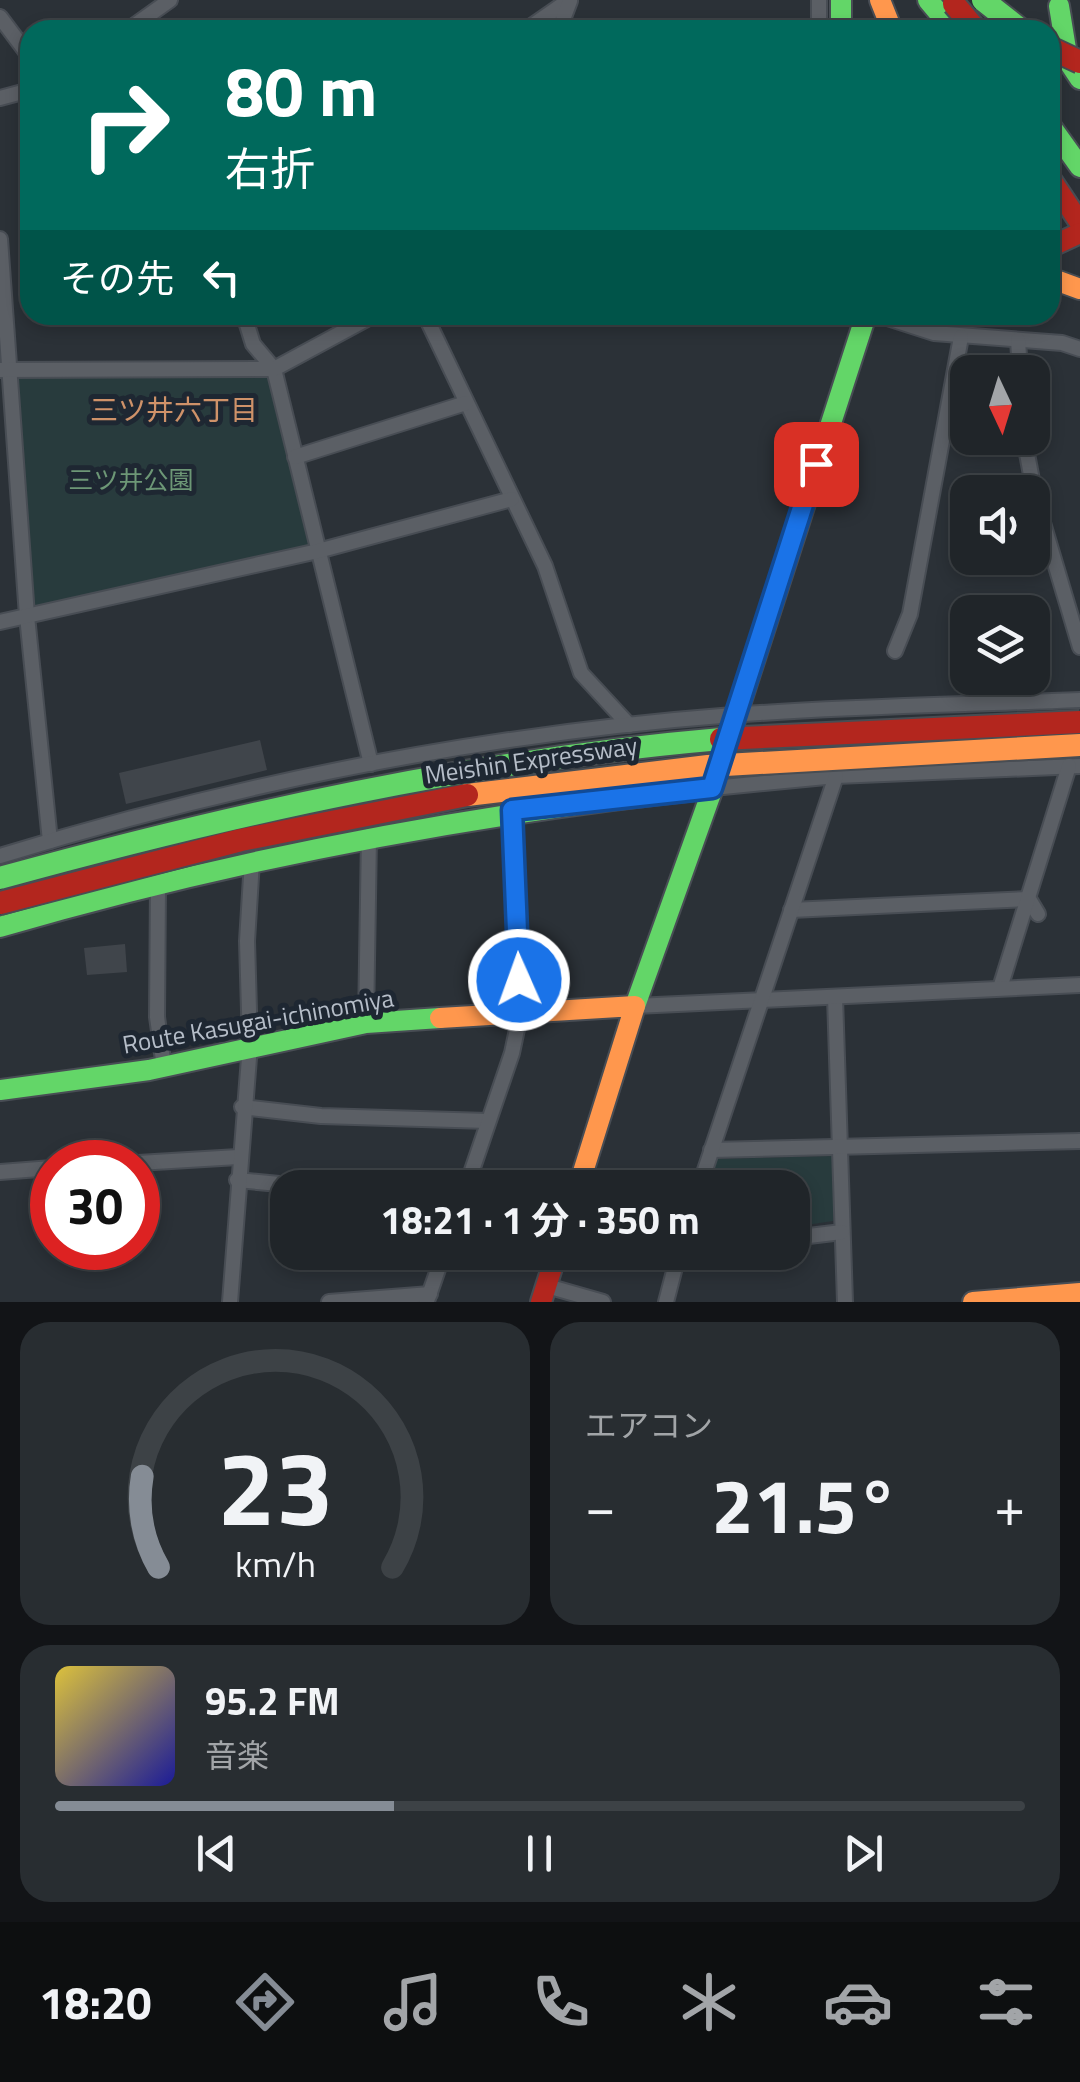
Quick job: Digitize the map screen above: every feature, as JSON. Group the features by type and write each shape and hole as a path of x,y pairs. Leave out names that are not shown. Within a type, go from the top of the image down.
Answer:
{"main road":[{"path":"912,0 928,20"},
{"path":"928,0 944,20"},
{"path":"954,0 974,20"},
{"path":"985,0 1004,20"},
{"path":"985,0 1009,20"},
{"path":"1050,1 1080,18"},
{"path":"1068,46 1080,79"},
{"path":"1060,75 1080,90"},
{"path":"1060,126 1080,154"},
{"path":"1060,138 1080,167"},
{"path":"1062,191 1080,223"},
{"path":"584,1170 863,325"},
{"name":"Meishin Expressway","path":"0,878 247,814 477,769 650,746 821,730 1080,722"},
{"name":"Meishin Expressway","path":"0,903 252,836 484,792 700,765 1076,759"},
{"path":"0,927 158,884 369,836 512,810 712,788"},
{"name":"Route Kasugai-ichinomiya","path":"0,1090 164,1067 250,1045 366,1024 635,1006"},
{"path":"544,1294 551,1270"},
{"path":"973,1302 1080,1293"}],"street":[{"path":"142,20 170,0"},
{"path":"541,20 570,0"},
{"path":"0,17 20,43"},
{"path":"0,239 6,370 50,841"},
{"path":"247,325 253,344 274,369 371,764"},
{"path":"6,370 274,369 355,325"},
{"path":"430,325 544,566 581,673 629,724"},
{"path":"909,325 962,337 1080,349"},
{"path":"896,651 910,614 962,337"},
{"path":"1018,340 1019,355"},
{"path":"295,457 466,402"},
{"path":"1027,455 1035,496 1080,647"},
{"path":"0,622 318,551 512,499"},
{"path":"0,856 226,794 371,764 629,724 733,714 1080,700"},
{"path":"712,788 1076,759 1000,988"},
{"path":"706,1170 836,776"},
{"path":"472,1170 520,1015 512,810"},
{"path":"366,1024 369,836"},
{"path":"230,1302 238,1157 250,1045 247,941 252,861"},
{"path":"158,884 158,1016 164,1067"},
{"path":"790,910 1029,899"},
{"path":"1029,899 1038,914"},
{"path":"635,1006 1080,985"},
{"path":"835,996 845,1302"},
{"path":"242,1107 321,1116 488,1121"},
{"path":"712,1150 1080,1141"},
{"path":"160,1162 238,1157"},
{"path":"0,1172 30,1170"},
{"path":"237,1180 270,1183"},
{"path":"810,1236 842,1232"},
{"path":"328,1302 428,1298 438,1270"},
{"path":"666,1302 674,1270"},
{"path":"544,1294 603,1302"}],"green space":[{"name":"三ツ井公園","path":"12,369 274,369 318,551 27,616"},
{"path":"833,1156 833,1221 810,1224 810,1170 713,1170 717,1159"}],"building":[{"path":"260,740 267,770 126,804 119,773"},
{"path":"125,944 127,972 87,975 84,948"}],"traffic: fast":[{"path":"841,0 841,20"},
{"path":"928,0 945,20"},
{"path":"983,0 1008,20"},
{"path":"1059,6 1068,61 1080,79"},
{"path":"1060,139 1080,167"},
{"path":"635,1006 713,788 863,325"},
{"path":"0,878 178,832 357,792 538,760 721,739"},
{"path":"0,927 176,880 353,842 532,811 713,788"},
{"path":"0,1090 149,1070 366,1023 440,1018"}],"traffic: slow":[{"path":"880,0 888,20"},
{"path":"1060,282 1080,289"},
{"path":"467,795 708,766 1080,745"},
{"path":"440,1018 635,1006 584,1170"},
{"path":"973,1302 1080,1293"}],"traffic: jam":[{"path":"954,4 968,20"},
{"path":"1060,53 1080,62"},
{"path":"1060,193 1080,223"},
{"path":"1060,242 1080,233"},
{"path":"721,739 1080,722"},
{"path":"0,903 241,840 467,795"},
{"path":"541,1302 551,1270"}],"district":[{"name":"三ツ井六丁目","path":"174,410"}],"route":[{"path":"519,980 512,810 712,788 816,464"}]}
